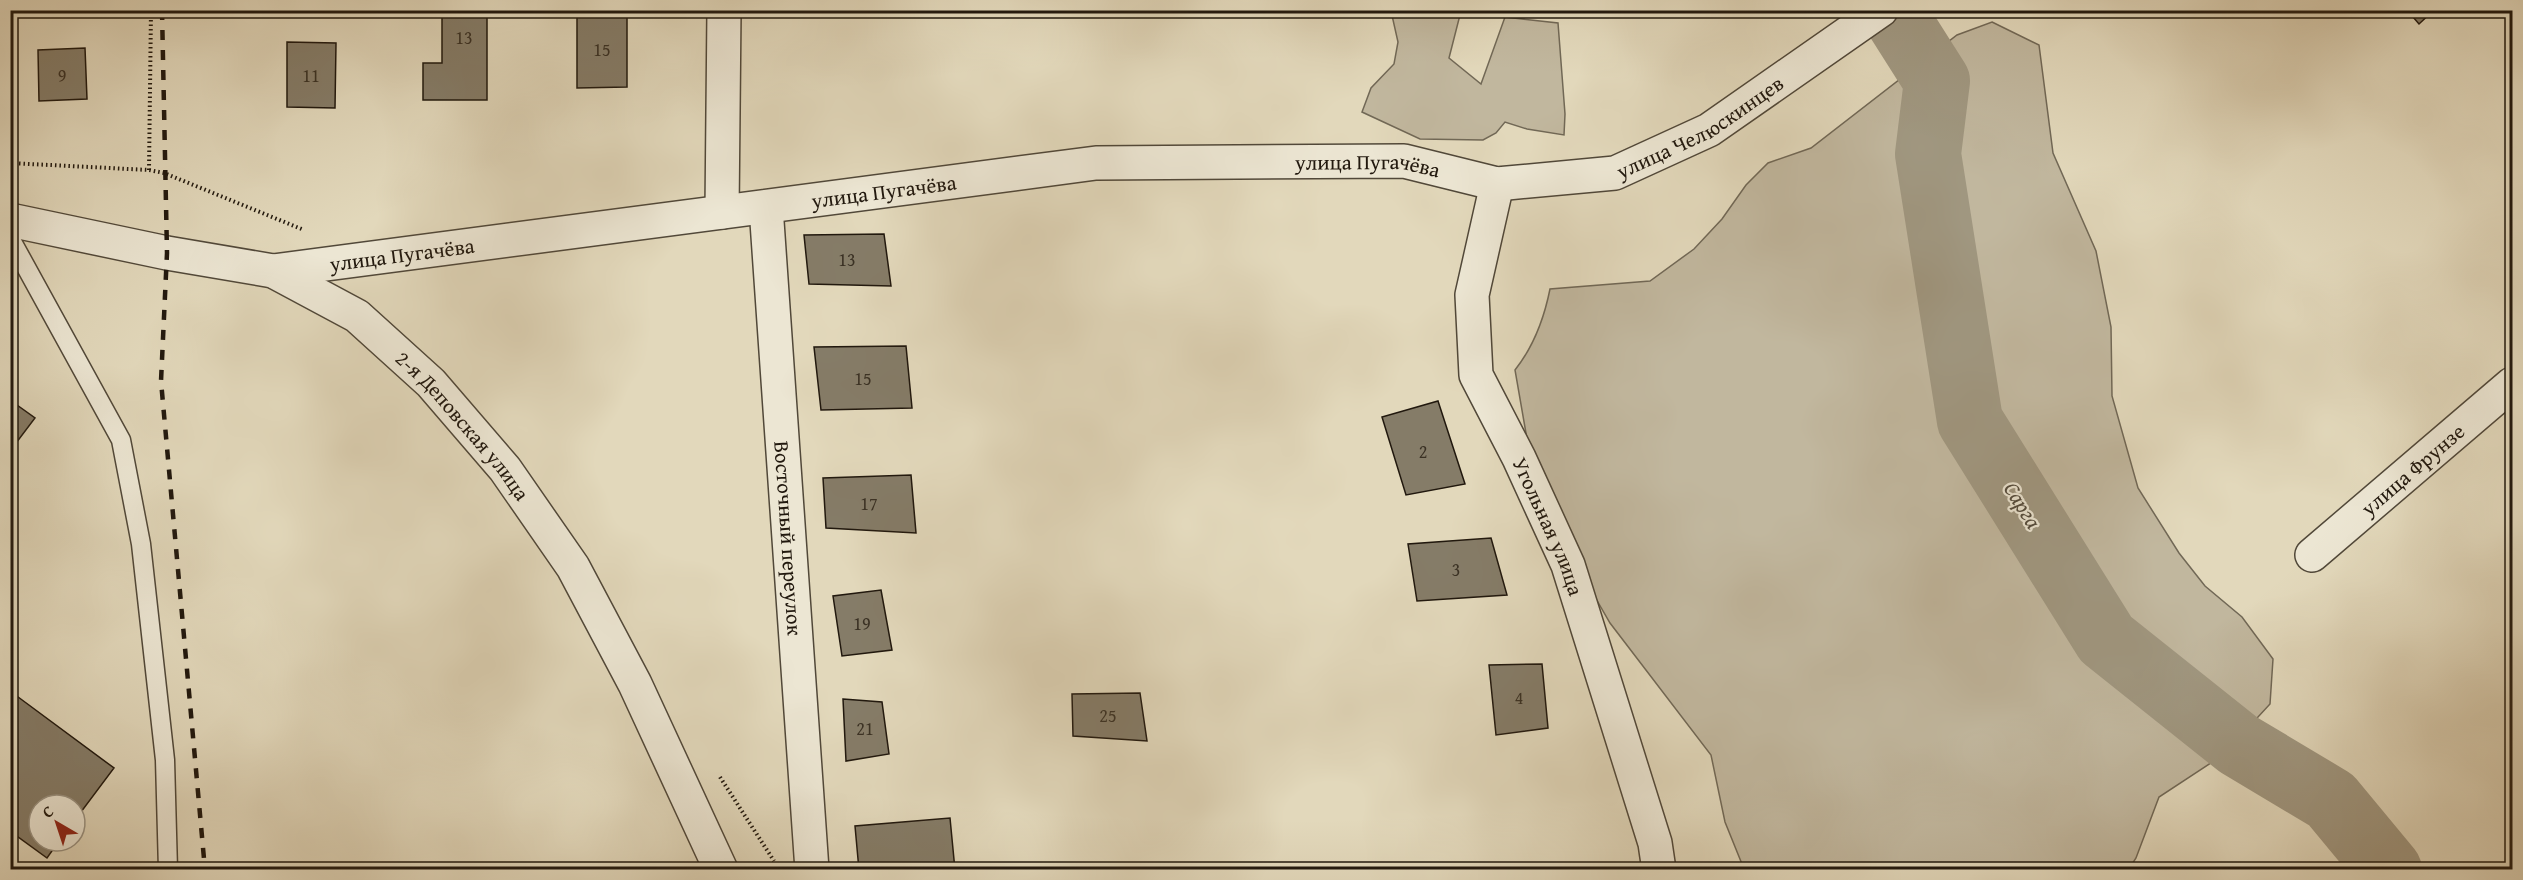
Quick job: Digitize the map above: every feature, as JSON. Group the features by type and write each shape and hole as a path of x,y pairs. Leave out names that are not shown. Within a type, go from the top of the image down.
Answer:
{"street":[{"path":"722,212 724,10"},
{"name":"улица Челюскинцев","path":"1497,184 1615,172 1709,130 1881,10"},
{"name":"улица Пугачёва","path":"273,271 1096,163 1404,161 1497,184"},
{"name":"Угольная улица","path":"1497,184 1472,295 1476,375 1519,458 1568,565 1655,843 1659,870"},
{"name":"Восточный переулок","path":"766,207 812,870"},
{"name":"2-я Деповская улица","path":"10,220 167,253 273,271 357,316 431,383 506,469 573,567 635,684 721,870"},
{"name":"улица Фрунзе","path":"2312,555 2512,384"}],"lane":[{"path":"10,238 121,440 141,544 164,748 168,870"}],"path":[{"path":"149,170 151,10"}],"shaded area":[{"path":"1391,11 1461,11 1449,58 1481,84 1505,17 1558,23 1565,114 1564,135 1527,129 1505,122 1496,133 1483,140 1420,139 1362,112 1371,88 1394,64 1398,42"},
{"path":"1992,22 2039,45 2053,153 2096,251 2111,327 2112,396 2138,488 2179,553 2205,586 2242,617 2273,659 2270,704 2223,755 2159,797 2136,858 2129,869 1744,869 1725,822 1711,755 1610,623 1595,597 1527,439 1515,370 1537,332 1550,289 1650,281 1694,249 1722,219 1746,185 1768,163 1811,148 1957,35"}],"building":[{"path":"442,10 487,10 487,100 423,100 423,63 442,63"},
{"path":"2407,10 2434,10 2419,24"},
{"path":"577,11 627,11 627,87 577,88"},
{"path":"287,42 336,43 335,108 287,107"},
{"path":"85,48 87,99 39,101 38,50"},
{"path":"884,234 891,286 809,284 804,235"},
{"path":"906,346 912,408 821,410 814,347"},
{"path":"10,400 35,418 10,451"},
{"path":"1438,401 1465,484 1406,495 1382,417"},
{"path":"911,475 916,533 826,528 823,478"},
{"path":"1491,538 1507,595 1417,601 1408,544"},
{"path":"881,590 892,650 842,656 833,596"},
{"path":"1542,664 1548,728 1496,735 1489,665"},
{"path":"10,691 114,768 87,804 87,793 27,793 27,843 10,831"},
{"path":"1140,693 1147,741 1073,736 1072,694"},
{"path":"843,699 882,702 889,754 846,761"},
{"path":"950,818 955,870 859,870 855,826"},
{"path":"40,853 51,853 47,858"}],"waterway":[{"name":"Сарга","path":"1892,10 1937,81 1928,154 1970,421 2106,639 2239,745 2331,800 2389,870"}],"railway":[{"path":"162,10 167,253 161,381 205,870"}]}
